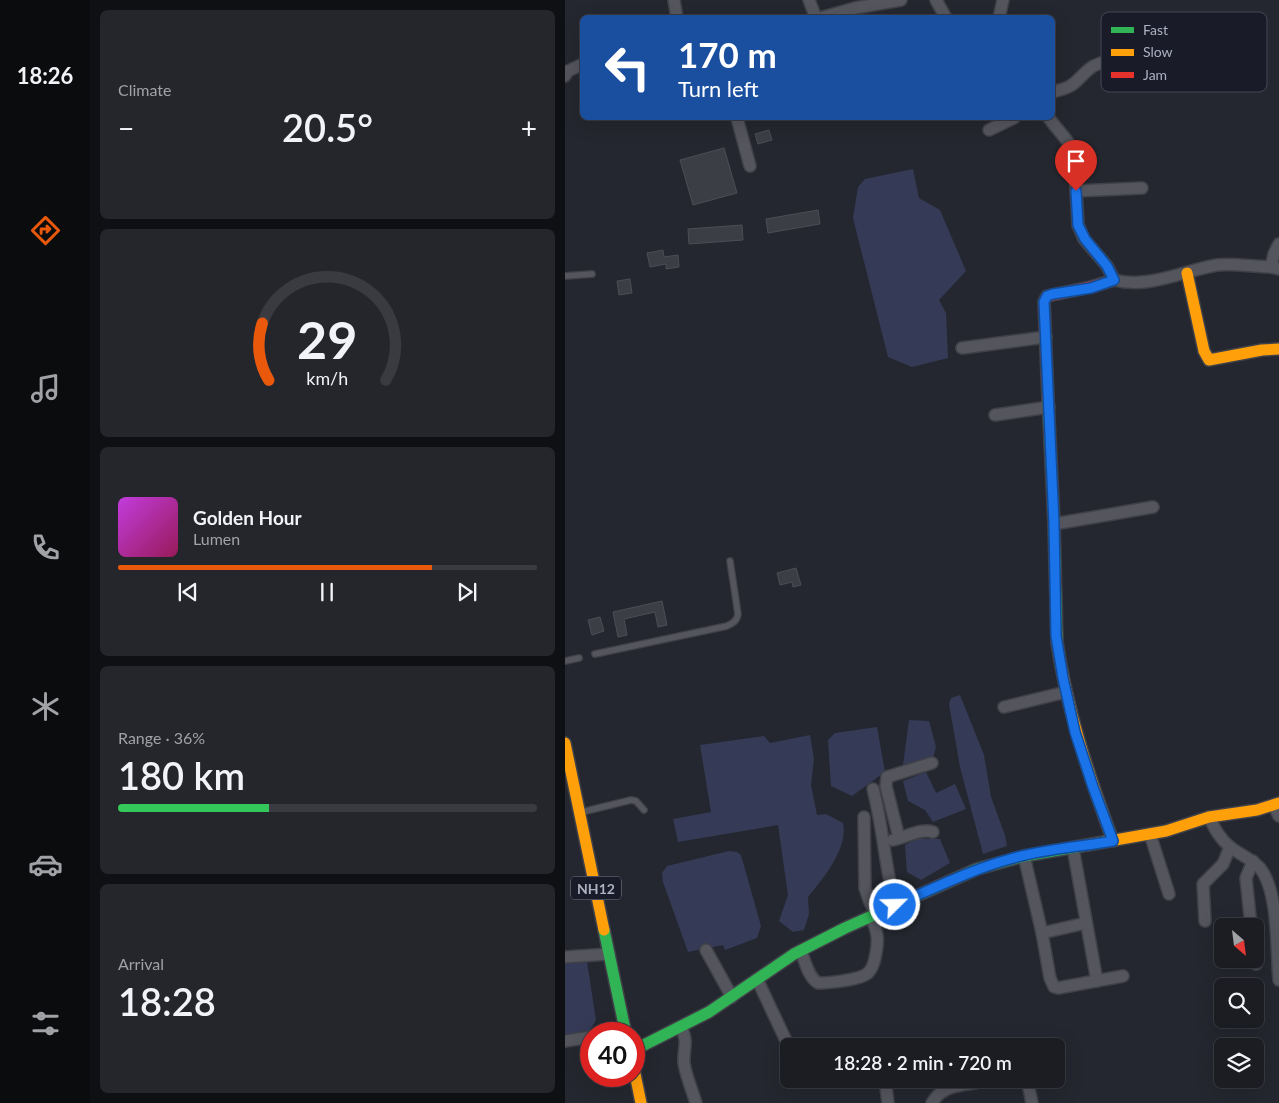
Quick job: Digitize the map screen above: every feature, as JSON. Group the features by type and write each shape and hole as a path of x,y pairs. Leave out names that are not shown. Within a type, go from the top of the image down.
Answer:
{"main road":[{"path":"1187,273 1204,351 1209,360 1262,350 1279,350"},
{"path":"1113,841 1075,732 1056,636 1054,524 1044,302 1047,296 1053,294 1091,288 1114,280"},
{"name":"NH12","path":"565,743 624,1022"},
{"path":"645,1045 709,1012 801,951 873,915 977,869 1024,856 1166,831 1209,817 1277,808"},
{"path":"638,1087 641,1103"}],"street":[{"path":"674,0 676,15"},
{"path":"809,0 815,15"},
{"path":"830,15 855,8 901,0"},
{"path":"936,0 944,15"},
{"path":"1000,15 1003,0"},
{"path":"1055,91 1074,85 1088,70 1101,64"},
{"path":"565,76 568,71 580,65"},
{"path":"738,120 750,166"},
{"path":"989,130 1010,120"},
{"path":"1050,120 1070,143 1074,152 1078,225 1085,239 1107,266 1114,280 1126,283 1140,283 1220,264 1275,268 1274,254 1279,244"},
{"path":"1076,191 1142,188"},
{"path":"961,348 1046,336"},
{"path":"995,414 1049,407"},
{"path":"1054,524 1153,507"},
{"path":"1004,707 1066,692"},
{"path":"899,838 887,786 887,777 932,763"},
{"path":"873,789 895,905"},
{"path":"801,951 810,975 818,983 862,977 873,966 879,944 865,888 864,817"},
{"path":"1209,817 1221,838 1230,847 1253,861 1267,876 1276,911 1279,980"},
{"path":"884,841 926,830 933,832"},
{"path":"1150,834 1169,894"},
{"path":"1205,921 1203,884 1223,864 1230,847"},
{"path":"1073,848 1097,981"},
{"path":"1024,856 1043,933 1050,978 1054,987 1058,988 1123,976"},
{"path":"1250,918 1245,878 1253,861"},
{"path":"1043,933 1086,923"},
{"path":"706,950 732,997"},
{"path":"565,957 609,954"},
{"path":"757,979 785,1038"},
{"path":"681,1027 686,1041 685,1069 696,1103"},
{"path":"565,1041 580,1039"},
{"path":"886,1088 889,1103"},
{"path":"932,1103 939,1092 951,1088"},
{"path":"1029,1088 1032,1103"}],"lane":[{"path":"565,276 592,274"},
{"path":"595,654 727,626 733,623 737,619 738,614 730,561"},
{"path":"565,661 579,658"},
{"path":"580,813 631,800 637,801 644,810"}],"water":[{"path":"913,169 919,198 940,210 966,271 939,300 946,313 948,358 912,367 888,357 853,218 858,187 865,179"},
{"path":"960,695 984,755 991,797 1005,835 1007,846 983,854 960,767 949,704 951,698"},
{"path":"909,720 929,721 936,747 932,762 908,771 903,765"},
{"path":"877,727 885,772 852,796 831,786 828,740 835,733"},
{"path":"810,735 814,759 811,785 817,815 826,814 843,823 844,832 839,852 821,881 808,897 809,914 804,930 793,932 779,921 788,895 778,825 678,842 673,819 711,812 700,745 764,736 770,743"},
{"path":"926,772 936,793 955,784 966,809 933,822 925,810 908,801 903,781"},
{"path":"916,839 940,839 950,863 921,880 907,872 905,845"},
{"path":"729,851 737,852 741,855 761,926 757,938 725,950 723,945 688,952 663,882 662,873 667,866"},
{"path":"583,958 587,962 596,1020 595,1022 580,1022 580,1036 565,1037 565,964"}],"building":[{"path":"769,130 772,140 758,144 755,134"},
{"path":"724,148 737,193 693,205 680,160"},
{"path":"818,210 820,224 768,233 766,219"},
{"path":"742,225 743,240 689,244 688,229"},
{"path":"663,250 664,257 678,255 679,267 666,269 666,264 650,267 647,253"},
{"path":"630,279 632,293 619,295 617,281"},
{"path":"796,568 801,585 793,587 792,582 780,585 777,573"},
{"path":"662,601 667,625 658,627 655,612 624,619 627,635 618,637 613,612"},
{"path":"600,617 604,631 592,635 588,620"}],"traffic: fast":[{"path":"1048,399 1057,642"},
{"path":"645,1044 709,1012 794,954 845,928 977,869 1024,856 1087,845"},
{"path":"604,930 623,1022"}],"traffic: slow":[{"path":"1187,273 1204,351 1209,360 1262,350 1279,349"},
{"path":"1057,642 1061,668 1080,743 1113,841"},
{"path":"565,743 604,930"},
{"path":"1087,845 1166,831 1209,817 1257,810 1279,803"},
{"path":"638,1087 641,1103"}],"traffic: jam":[{"path":"1048,399 1044,302 1047,296 1114,280"}],"route":[{"path":"895,905 977,869 1011,858 1113,841 1075,732 1056,636 1054,524 1044,302 1047,296 1053,294 1091,288 1114,280 1107,266 1085,239 1078,225 1076,191"}]}
